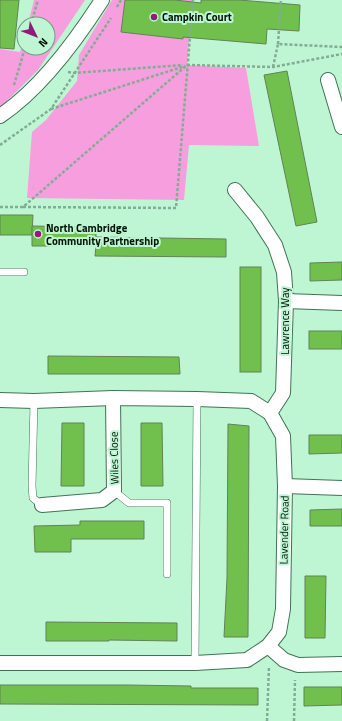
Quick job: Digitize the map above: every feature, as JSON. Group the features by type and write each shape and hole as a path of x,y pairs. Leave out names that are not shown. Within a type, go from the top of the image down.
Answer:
{"street":[{"path":"0,116 27,94 51,68 90,20 102,0"},
{"path":"328,80 342,127"},
{"name":"Lawrence Way","path":"235,190 257,217 275,245 284,272 286,301 283,392 270,413"},
{"path":"286,301 342,303"},
{"name":"Lavender Road","path":"0,400 34,401 113,398 197,398 251,401 270,413 283,436 285,486 284,609 279,632 268,646 247,660 195,664 0,663"},
{"name":"Wiles Close","path":"42,504 102,500 114,491 113,398"},
{"path":"285,486 342,488"},
{"path":"268,646 284,660 298,665 342,664"}],"lane":[{"path":"0,272 24,272"},
{"path":"195,664 197,398"},
{"path":"34,401 32,486 33,498 42,504"},
{"path":"114,491 128,504 167,504 167,574"}],"path":[{"path":"33,16 38,0"},
{"path":"51,109 114,13 120,0"},
{"path":"0,207 176,208 193,0"},
{"path":"273,67 278,44 281,0"},
{"path":"278,44 342,47"},
{"path":"51,68 74,73 187,65 273,67 342,54"},
{"path":"12,92 22,56"},
{"path":"0,145 51,109 187,65"},
{"path":"22,207 187,65"},
{"path":"267,721 268,667"}],"shaded area":[{"path":"34,0 85,0 56,43 56,16 30,16"},
{"path":"112,0 192,0 187,65 246,68 259,146 189,145 184,200 27,198 32,132 46,120 77,81 79,55"},
{"path":"0,49 16,51 16,56 47,56 38,70 0,108"}],"building":[{"path":"0,0 19,0 17,16 16,16 14,49 0,48"},
{"path":"125,0 175,0 201,3 201,0 239,0 300,5 299,31 267,29 266,44 183,37 183,39 121,32"},
{"path":"287,71 317,222 296,226 264,75"},
{"path":"0,215 33,215 32,235 0,235"},
{"path":"32,226 96,227 96,237 226,239 226,257 95,256 96,246 32,246"},
{"path":"342,262 342,280 310,281 310,263"},
{"path":"240,267 261,267 261,372 240,372"},
{"path":"309,331 342,331 342,349 309,349"},
{"path":"48,356 179,357 180,374 48,374"},
{"path":"62,423 84,423 84,486 61,486"},
{"path":"141,423 162,423 163,486 141,486"},
{"path":"228,424 249,426 248,637 224,637 227,578"},
{"path":"309,435 342,435 342,453 309,454"},
{"path":"342,509 342,526 310,526 310,510"},
{"path":"80,521 144,521 144,539 71,539 71,552 35,552 34,526 80,525"},
{"path":"305,576 326,576 325,638 305,638"},
{"path":"46,622 177,623 177,641 46,641"},
{"path":"0,685 128,685 191,686 191,688 258,688 258,705 0,704"},
{"path":"304,687 342,687 342,705 304,706"}],"place":[{"name":"Campkin Court","path":"154,17"},
{"name":"North Cambridge Community Partnership","path":"38,234"}]}
